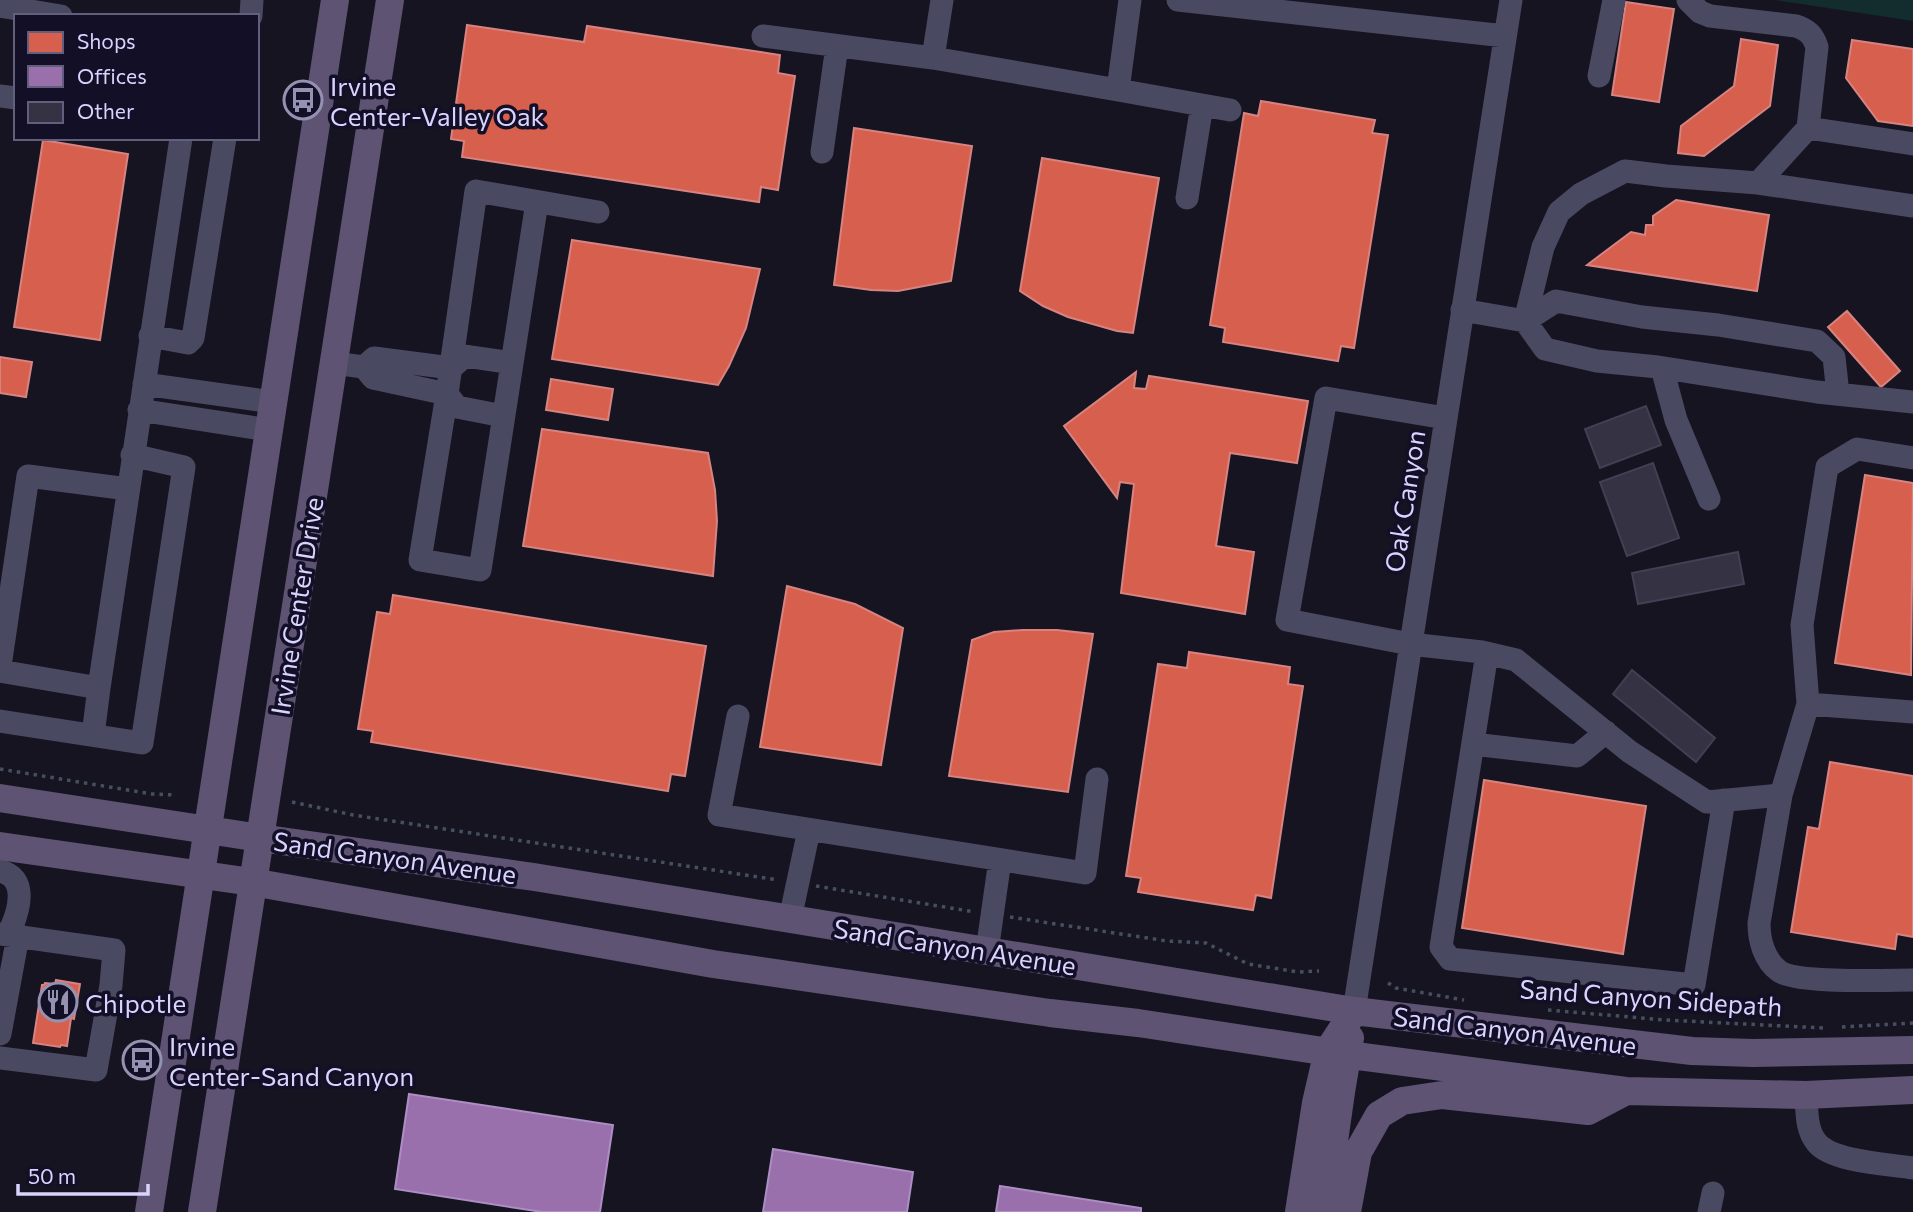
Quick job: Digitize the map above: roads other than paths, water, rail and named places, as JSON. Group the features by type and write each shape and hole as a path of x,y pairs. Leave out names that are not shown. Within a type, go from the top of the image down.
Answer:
{"main road":[{"name":"Irvine Center Drive","path":"149,1212 203,875 335,0"},
{"name":"Irvine Center Drive","path":"202,1212 390,0"},
{"name":"Sand Canyon Avenue","path":"7,794 209,831 534,877 1353,1011 1692,1051 1752,1053 1913,1050"},
{"name":"Sand Canyon Avenue","path":"0,846 252,882 713,964 1626,1091 1805,1095 1913,1090"},
{"path":"1299,1212 1315,1103 1338,1053 1353,1011"},
{"path":"1324,1212 1340,1092 1338,1053"},
{"path":"1347,1212 1357,1152 1379,1115 1402,1101 1442,1095 1588,1111 1626,1091"}],"street":[{"path":"933,58 942,0"},
{"path":"1118,90 1130,0"},
{"path":"1178,0 1505,36"},
{"name":"Oak Canyon","path":"1353,1011 1511,0"},
{"path":"1599,76 1614,0"},
{"path":"1688,0 1700,12 1710,16 1796,26 1807,30 1814,37 1817,47 1808,128 1758,183"},
{"path":"0,6 49,14"},
{"path":"763,36 933,58 1230,110"},
{"path":"822,152 838,46"},
{"path":"1187,198 1202,105"},
{"path":"1808,128 1913,144"},
{"path":"93,735 132,454 181,140"},
{"path":"150,336 188,343 193,338 225,140"},
{"path":"1913,206 1758,183 1625,171 1581,194 1559,212 1543,247 1525,321 1545,349 1597,360 1913,402"},
{"path":"537,202 480,570 420,560 476,191 598,212"},
{"path":"1462,310 1525,321 1556,301 1642,317 1717,325 1817,341 1834,357 1838,394"},
{"path":"364,367 374,358 451,368 465,356 512,363"},
{"path":"333,363 364,367 373,378 447,394 457,407 503,416"},
{"path":"1662,368 1676,419 1709,499"},
{"path":"144,384 273,402"},
{"path":"1445,418 1326,398 1287,620 1410,644 1487,653 1516,660 1630,752 1707,802 1781,795"},
{"path":"139,410 269,430"},
{"path":"1913,458 1857,449 1827,467 1802,625 1808,704 1781,795 1759,923 1759,937 1771,963 1780,972 1799,978 1913,980"},
{"path":"0,721 142,743 184,467 132,454"},
{"path":"99,688 0,669 29,476 128,489"},
{"path":"1487,653 1441,947 1450,959 1694,985 1724,800"},
{"path":"1808,704 1913,712"},
{"path":"738,716 719,815 1085,873 1097,779"},
{"path":"1473,744 1577,756 1606,732"},
{"path":"790,919 809,830"},
{"path":"987,951 1000,860"},
{"path":"0,872 10,873 18,886 20,898 9,935 0,1034"},
{"path":"0,1058 96,1070 111,985 114,950 9,935"},
{"path":"1805,1095 1808,1125 1817,1144 1834,1155 1913,1168"}],"place":[{"name":"Irvine Center-Valley Oak","path":"303,100"},
{"name":"Chipotle","path":"58,1002"},
{"name":"Irvine Center-Sand Canyon","path":"142,1060"}]}
